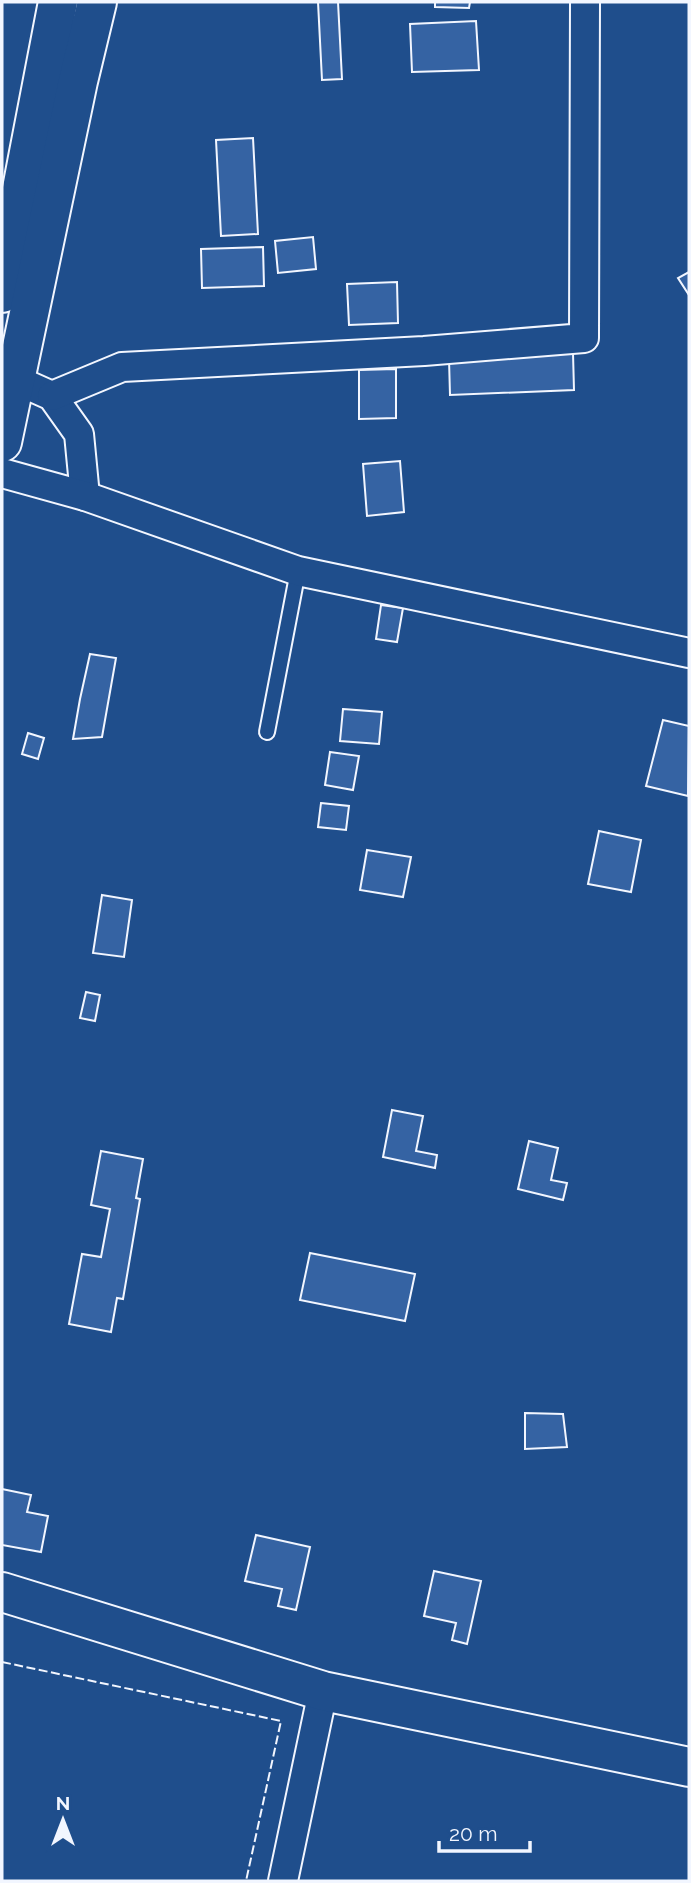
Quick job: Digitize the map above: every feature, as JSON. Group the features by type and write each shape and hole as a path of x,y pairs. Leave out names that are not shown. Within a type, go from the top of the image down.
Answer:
{"main road":[{"path":"2,293 58,2"},
{"path":"2,442 97,2"},
{"path":"2,1592 323,1691 689,1767"}],"street":[{"path":"52,396 122,367 424,351 584,338 585,2"},
{"path":"14,379 52,396 79,435 85,496"},
{"path":"2,473 85,496 298,571 689,653"},
{"path":"283,1881 323,1691"}],"lane":[{"path":"267,732 298,571"}],"building":[{"path":"318,2 338,2 342,79 322,80"},
{"path":"435,2 470,2 469,8 435,7"},
{"path":"476,21 479,70 412,72 410,24"},
{"path":"253,138 258,234 221,236 216,140"},
{"path":"313,237 316,269 278,273 275,241"},
{"path":"263,247 264,286 202,288 201,249"},
{"path":"689,272 689,295 678,278"},
{"path":"397,282 398,323 349,325 347,284"},
{"path":"573,353 574,390 450,395 449,359"},
{"path":"396,369 396,418 359,419 359,370"},
{"path":"400,461 404,512 367,516 363,464"},
{"path":"381,605 403,608 397,642 376,639"},
{"path":"90,654 116,658 102,737 73,739 80,699"},
{"path":"343,709 382,712 379,744 340,741"},
{"path":"663,720 689,726 688,796 646,786"},
{"path":"28,733 44,738 38,759 22,754"},
{"path":"330,752 359,756 353,790 325,785"},
{"path":"321,803 349,806 346,830 318,827"},
{"path":"599,831 641,840 631,892 588,884"},
{"path":"367,850 411,857 403,897 360,890"},
{"path":"102,895 132,900 124,957 93,953"},
{"path":"86,992 100,995 95,1021 80,1018"},
{"path":"392,1110 423,1116 416,1151 437,1155 435,1168 383,1157"},
{"path":"529,1141 558,1148 551,1180 567,1183 563,1200 518,1189"},
{"path":"101,1151 143,1159 136,1198 140,1199 123,1299 117,1298 111,1332 69,1324 82,1254 101,1257 110,1209 91,1205"},
{"path":"310,1253 415,1274 405,1321 300,1300"},
{"path":"525,1413 563,1414 567,1447 525,1449"},
{"path":"2,1489 31,1495 27,1512 48,1516 41,1552 2,1545"},
{"path":"256,1535 310,1547 296,1610 278,1606 282,1589 245,1581"},
{"path":"434,1571 481,1581 467,1644 452,1640 456,1623 424,1616"}],"fence":[{"path":"2,1662 281,1721 246,1881"}]}
